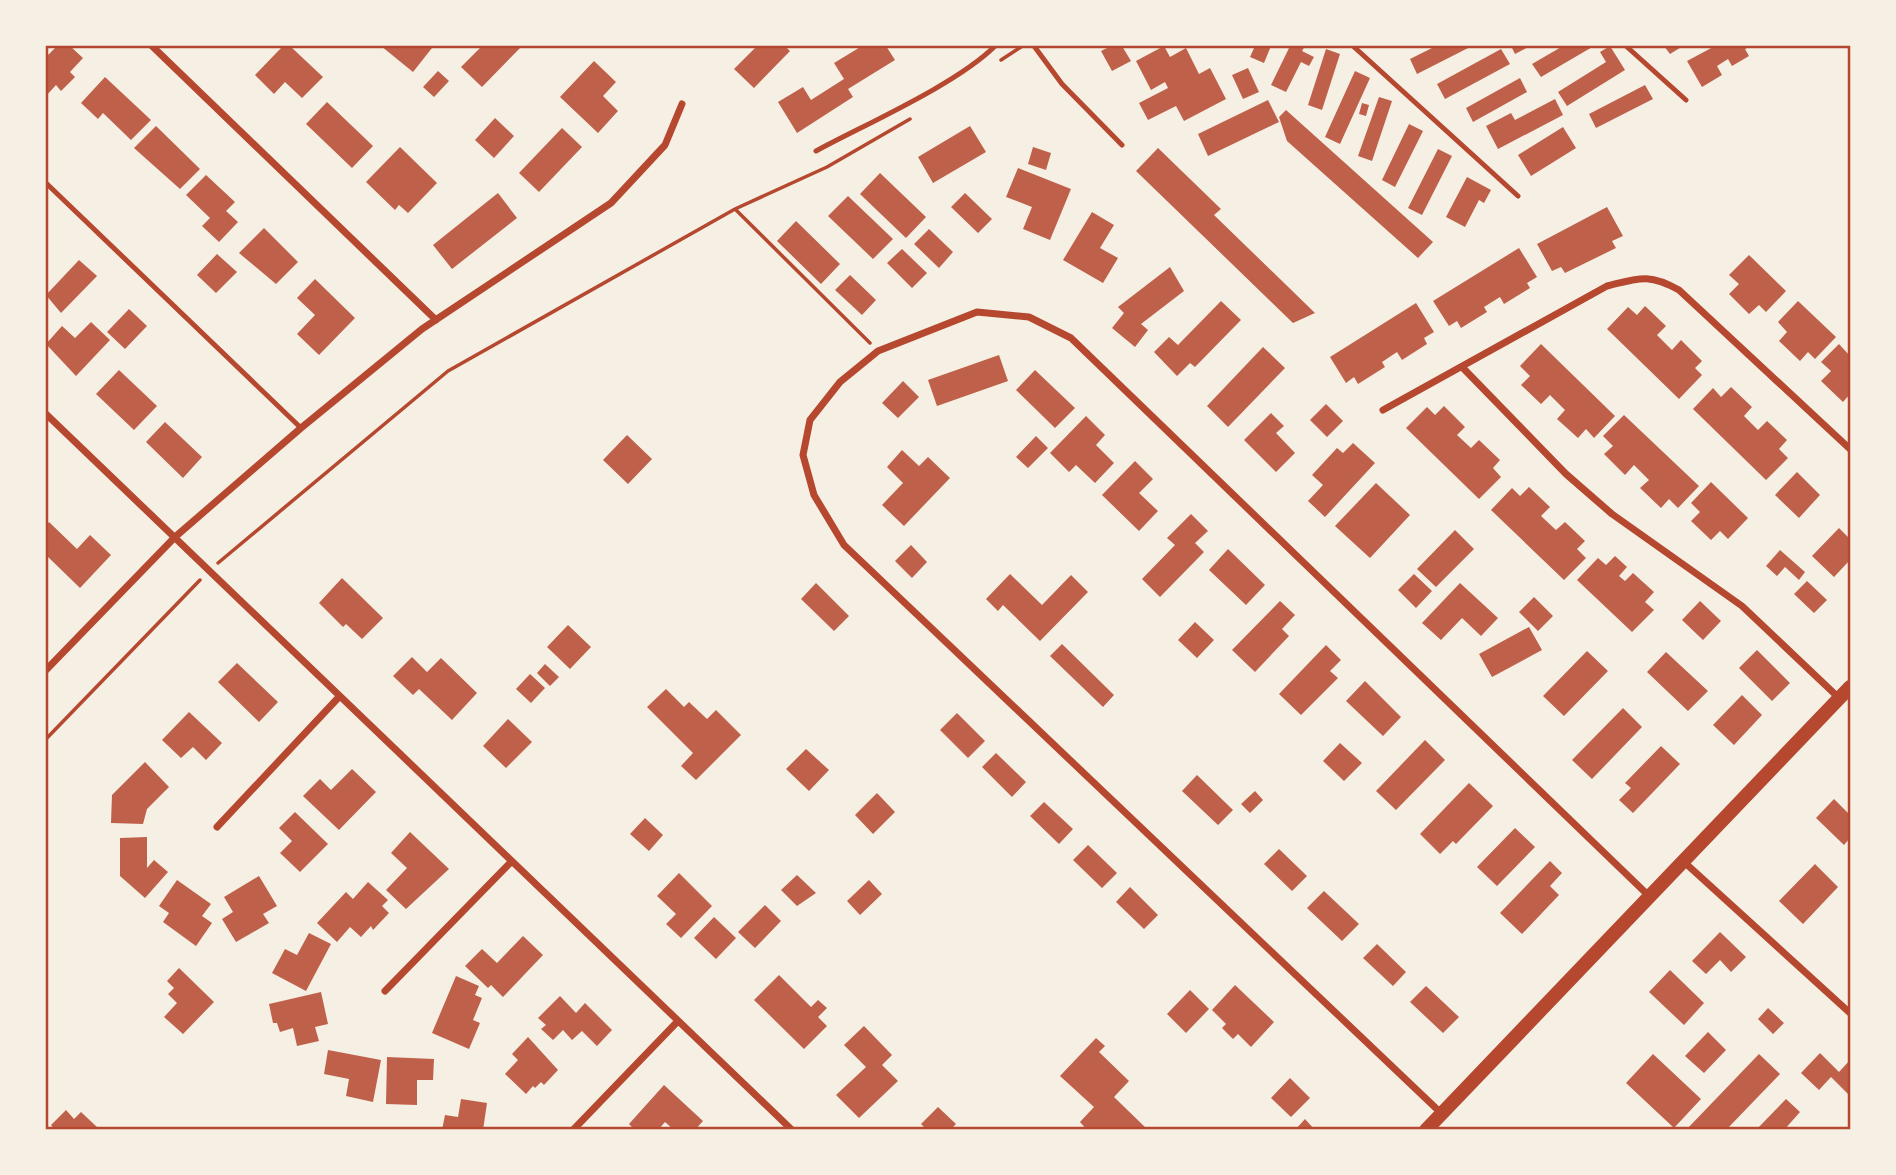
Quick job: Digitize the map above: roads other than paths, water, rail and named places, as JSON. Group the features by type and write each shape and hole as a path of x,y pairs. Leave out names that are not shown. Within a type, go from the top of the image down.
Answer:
{"main road":[{"path":"1426,1129 1850,687"}],"street":[{"path":"152,46 436,320"},
{"path":"46,670 174,537 300,428 436,320 611,203 665,145 682,104"},
{"path":"1383,411 1463,369 1607,286 1634,279 1658,278 1679,290 1850,449"},
{"path":"1441,1113 844,545 814,495 803,455 810,420 840,382 878,352 977,312 1029,317 1071,338 1649,896"},
{"path":"1463,369 1566,474 1602,506 1742,606 1839,699"},
{"path":"46,414 338,698 792,1129"},
{"path":"217,828 338,698"},
{"path":"1682,861 1850,1013"},
{"path":"385,991 511,862"},
{"path":"573,1129 677,1021"}],"lane":[{"path":"816,151 930,89 995,46"},
{"path":"1034,46 1062,84 1122,145"},
{"path":"1353,46 1518,196"},
{"path":"1626,46 1686,100"},
{"path":"46,183 300,428"}]}
